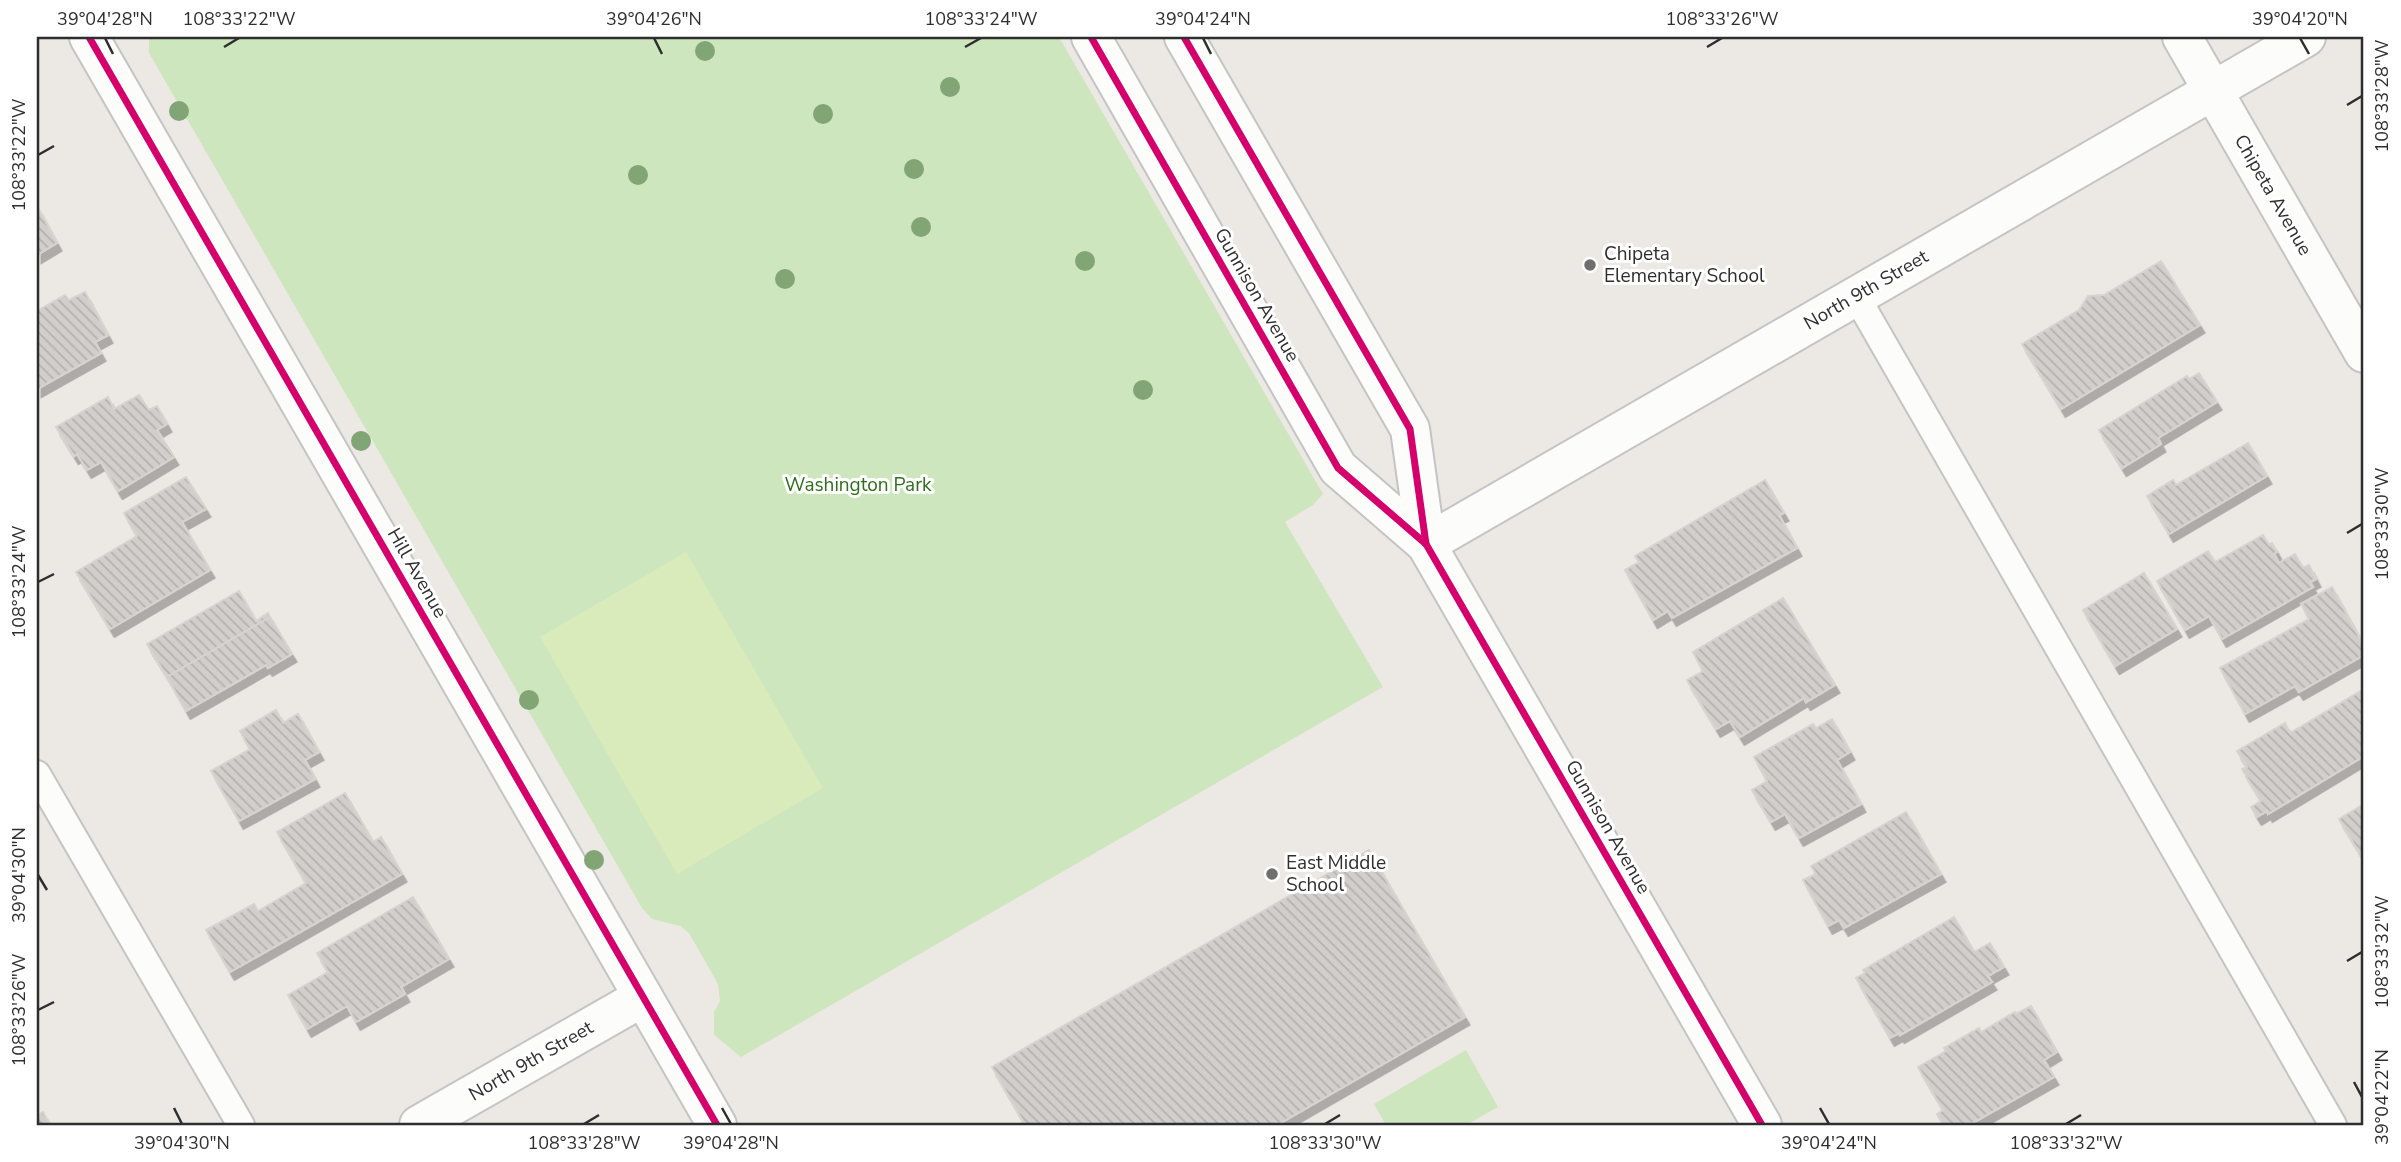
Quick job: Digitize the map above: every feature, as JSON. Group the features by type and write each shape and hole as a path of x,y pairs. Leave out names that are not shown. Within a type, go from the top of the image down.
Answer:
{"street":[{"name":"Hill Avenue","path":"89,37 717,1125"},
{"name":"Gunnison Avenue","path":"1091,37 1338,468 1426,544 1762,1125"},
{"name":"Gunnison Avenue","path":"1184,37 1410,429 1426,544"},
{"name":"Chipeta Avenue","path":"2182,37 2364,353"},
{"name":"North 9th Street","path":"1426,544 2306,37"},
{"name":"North 9th Street","path":"419,1125 643,997"}],"lane":[{"path":"1856,296 2333,1125"},
{"path":"37,774 241,1125"}],"green space":[{"name":"Washington Park","path":"149,37 1059,37 1323,494 1313,505 1285,522 1383,687 741,1057 714,1035 714,1012 720,1001 718,984 689,933 680,926 652,919 642,908 149,53"},
{"path":"686,552 823,788 677,874 540,637"},
{"path":"1466,1050 1498,1107 1466,1125 1386,1125 1374,1104"}],"building":[{"path":"37,206 57,243 37,255"},
{"path":"2161,261 2200,325 2061,409 2022,344 2079,310 2088,296 2104,295"},
{"path":"85,292 108,335 95,342 101,353 37,389 37,311 65,295 69,300"},
{"path":"2199,373 2217,402 2158,438 2161,444 2122,468 2099,430 2187,376 2189,379"},
{"path":"139,395 149,410 157,406 167,424 157,430 174,457 118,491 101,462 87,470 77,454 74,456 56,427 108,397 114,409"},
{"path":"2248,443 2267,476 2169,534 2147,496 2173,480 2176,485"},
{"path":"186,477 206,509 182,522 210,570 110,629 76,572 137,536 124,513"},
{"path":"1765,480 1784,513 1779,515 1797,548 1672,618 1668,611 1653,620 1625,570 1639,562 1635,556"},
{"path":"2263,535 2269,545 2272,543 2279,563 2295,554 2303,568 2309,565 2316,579 2310,582 2313,587 2222,639 2209,616 2185,630 2157,581 2208,551 2215,562"},
{"path":"2144,573 2177,629 2115,666 2083,610"},
{"path":"2332,587 2364,646 2364,655 2299,692 2295,686 2245,714 2220,668 2309,619 2301,604"},
{"path":"239,591 256,621 268,613 270,617 167,677 147,644"},
{"path":"1783,598 1835,685 1806,702 1804,698 1740,737 1730,721 1716,729 1687,680 1703,671 1693,652"},
{"path":"270,617 292,654 268,668 266,665 186,711 167,677"},
{"path":"2364,689 2364,756 2268,814 2267,811 2257,817 2251,807 2261,801 2242,769 2247,767 2237,751 2285,723 2290,733"},
{"path":"276,710 283,723 298,714 319,752 305,760 315,779 239,821 211,771 250,749 240,731"},
{"path":"1832,719 1850,752 1837,760 1861,804 1799,838 1785,814 1771,822 1752,790 1767,781 1754,757 1813,724 1816,728"},
{"path":"345,793 373,842 381,837 402,874 230,972 206,930 254,904 258,911 306,883 277,832"},
{"path":"2364,804 2364,858 2363,859 2339,819"},
{"path":"1906,812 1941,874 1844,928 1839,920 1828,926 1803,880 1816,874 1811,866"},
{"path":"1369,850 1465,1017 1277,1125 1025,1125 992,1067"},
{"path":"413,897 449,959 401,987 405,994 356,1022 347,1006 307,1029 288,995 328,972 317,953"},
{"path":"1954,917 1974,952 1990,943 2004,967 1988,976 1992,982 1900,1035 1899,1033 1890,1038 1856,978 1865,973 1863,970"},
{"path":"2031,1006 2057,1052 2044,1060 2054,1077 1969,1125 1943,1125 1937,1114 1943,1110 1918,1067 1979,1028 1981,1032"},
{"path":"43,1112 50,1125 37,1125 37,1115"}],"cycle path":[{"path":"89,37 717,1125"},
{"path":"1091,37 1338,468 1426,544 1762,1125"},
{"path":"1184,37 1410,429 1426,544"}],"place":[{"name":"Chipeta Elementary School","path":"1590,265"},
{"name":"East Middle School","path":"1272,874"}]}
